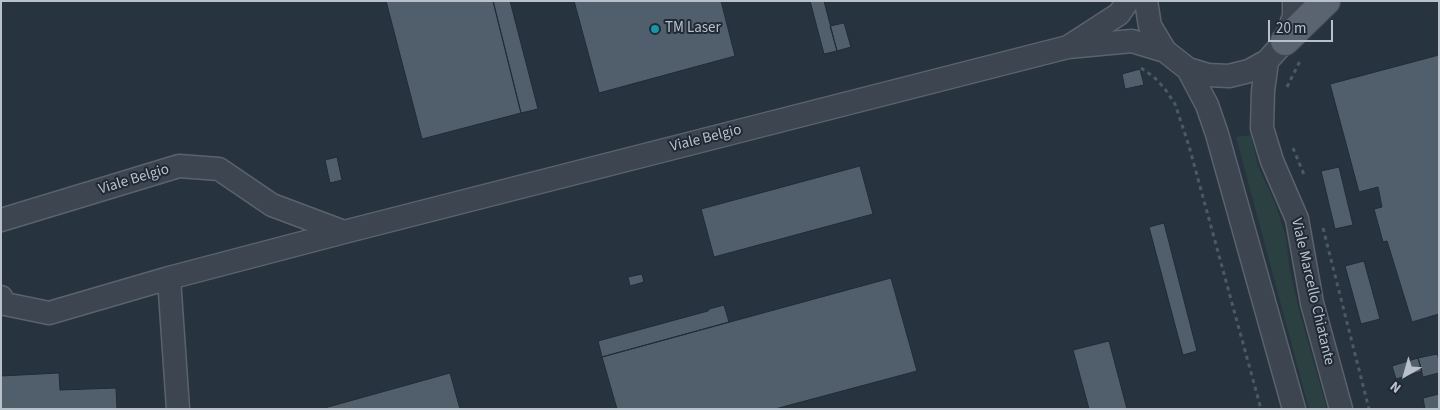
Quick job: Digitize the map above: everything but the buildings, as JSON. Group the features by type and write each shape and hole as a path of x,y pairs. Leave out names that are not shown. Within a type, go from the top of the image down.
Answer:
{"main road":[{"path":"1285,52 1326,1"}],"street":[{"name":"Viale Belgio","path":"1068,47 1119,14 1128,1"},
{"path":"1146,1 1150,26 1165,51 1188,69 1208,75 1228,76 1249,71 1285,52"},
{"name":"Viale Marcello Chiatante","path":"1294,1 1294,16 1285,52 1263,91 1262,128 1272,161 1296,219 1312,303 1341,409"},
{"name":"Viale Belgio","path":"1,297 5,304 50,313 168,278 344,232 1068,47 1132,42 1165,51"},
{"path":"1188,69 1207,105 1217,134 1294,409"},
{"name":"Viale Belgio","path":"1,220 179,166 219,169 272,205 344,232"},
{"path":"168,278 178,409"}],"path":[{"path":"1285,52 1288,84 1286,93"},
{"path":"1138,66 1154,77 1175,104 1189,146 1261,409"},
{"path":"1291,144 1308,185"},
{"path":"1322,226 1369,409"}],"green space":[{"path":"1251,135 1258,166 1275,203 1286,237 1289,266 1299,310 1327,409 1309,409 1236,137"}],"place":[{"name":"TM Laser","path":"655,29"}]}
